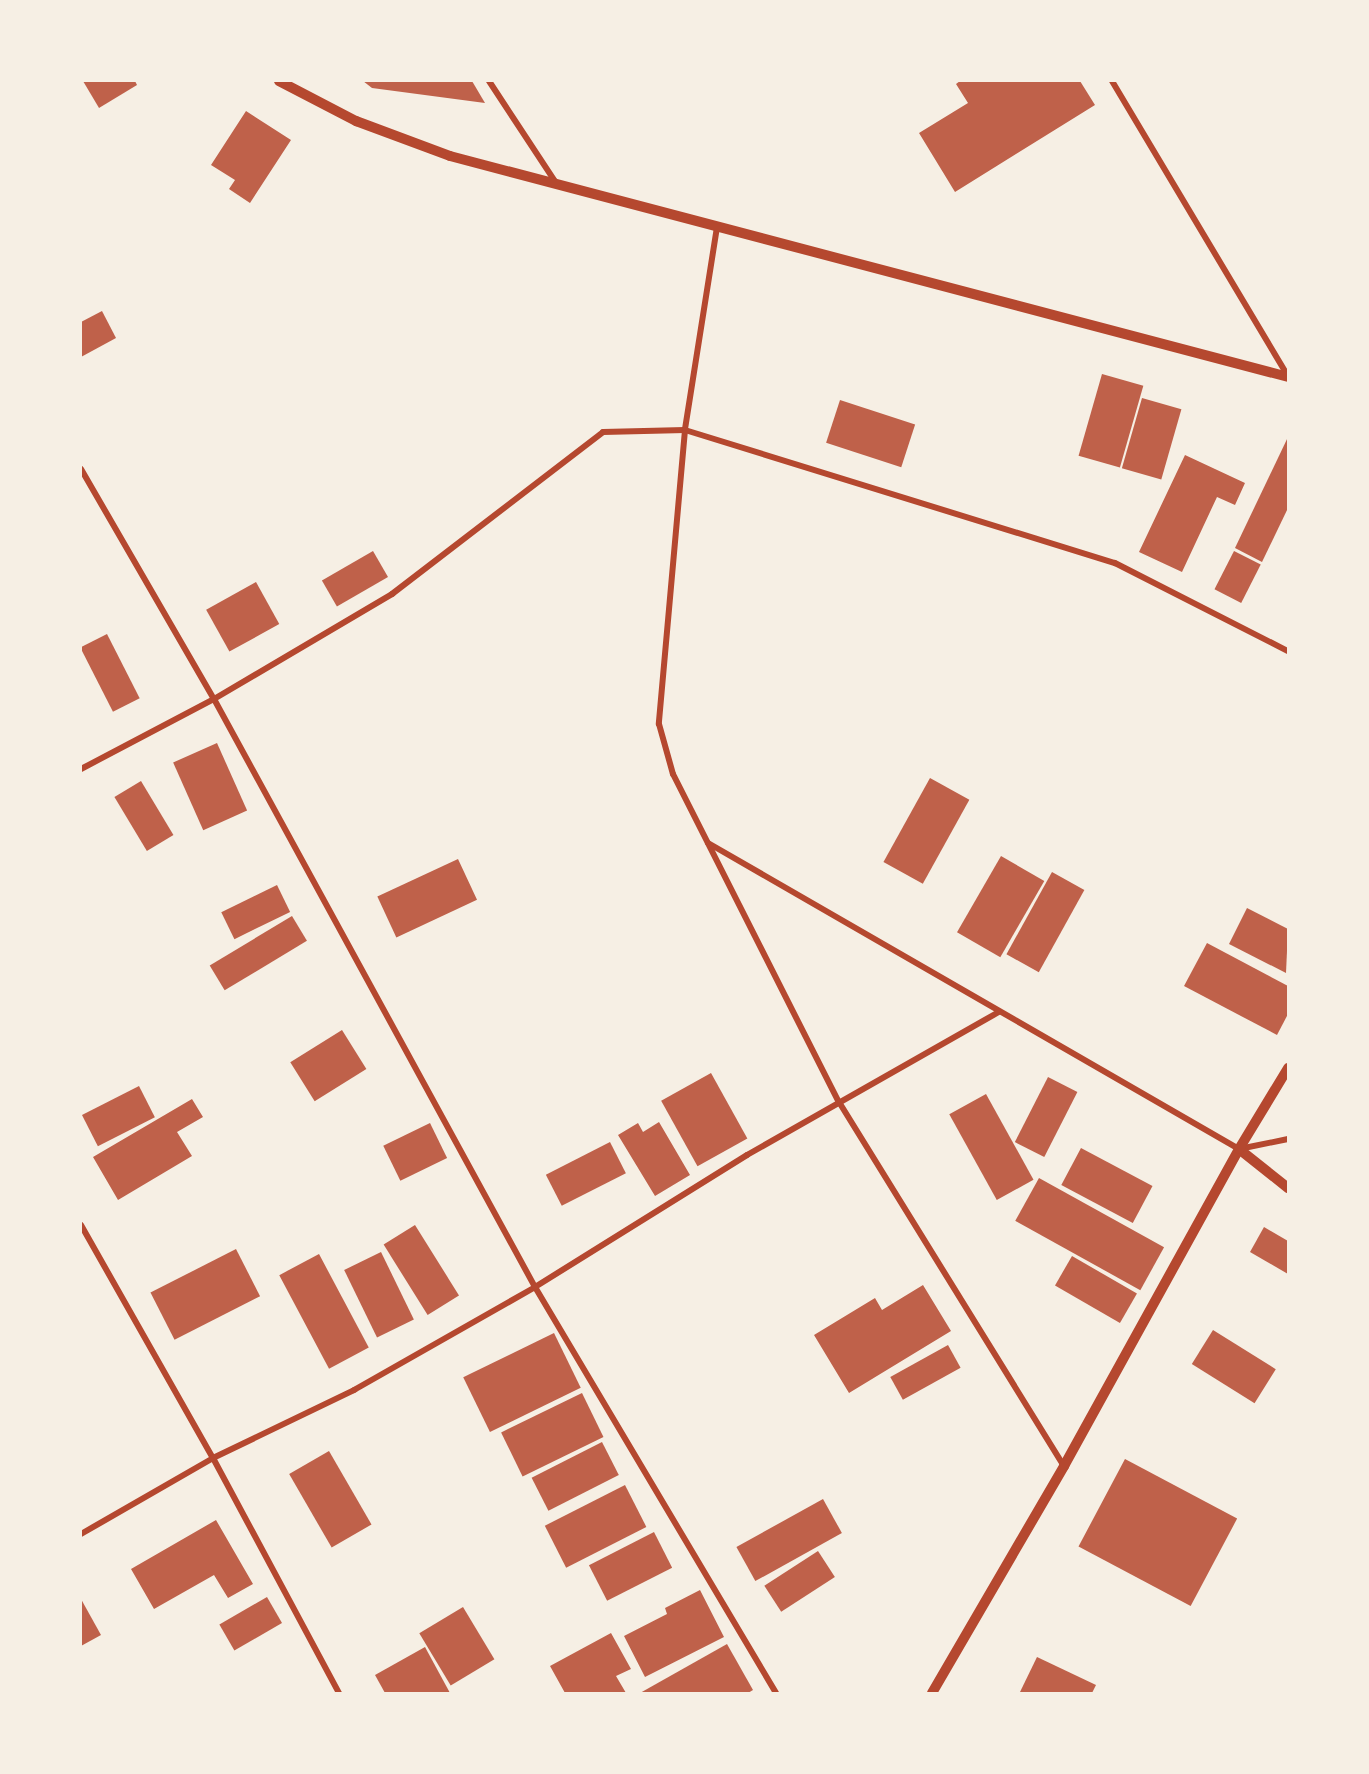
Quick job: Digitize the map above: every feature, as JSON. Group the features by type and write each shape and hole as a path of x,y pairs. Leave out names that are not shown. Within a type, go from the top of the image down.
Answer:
{"street":[{"path":"279,81 356,121 450,156 1288,376"},
{"path":"489,81 556,183"},
{"path":"1112,81 1288,376"},
{"path":"717,227 685,430 659,724 673,774 838,1102 1064,1466"},
{"path":"81,769 214,699 392,594 603,432 685,430 1115,563 1288,651"},
{"path":"81,469 214,699 535,1287 776,1693"},
{"path":"708,843 1239,1149 1288,1188"},
{"path":"81,1534 213,1458 354,1390 535,1287 838,1102 999,1012"},
{"path":"932,1693 1064,1466 1239,1149 1288,1068"},
{"path":"1239,1149 1288,1139"},
{"path":"81,1225 213,1458 339,1693"}],"building":[{"path":"83,81 135,81 137,85 99,108"},
{"path":"363,81 472,81 485,103 372,88"},
{"path":"960,81 1080,81 1095,105 955,192 919,133 968,103 956,84"},
{"path":"246,111 291,140 250,203 229,189 235,180 211,165"},
{"path":"102,311 116,338 81,357 81,322"},
{"path":"1102,374 1143,386 1120,468 1079,456"},
{"path":"1142,398 1181,409 1161,479 1122,468"},
{"path":"840,400 915,424 901,467 826,443"},
{"path":"1288,437 1288,508 1262,562 1235,548"},
{"path":"1185,455 1245,483 1235,505 1217,497 1182,572 1139,552"},
{"path":"373,551 388,577 337,606 322,580"},
{"path":"1234,551 1261,565 1241,603 1214,589"},
{"path":"256,582 279,624 229,652 206,610"},
{"path":"107,634 140,698 113,712 81,649"},
{"path":"217,743 247,811 203,830 173,763"},
{"path":"930,778 969,800 923,884 883,862"},
{"path":"141,781 173,835 147,851 114,797"},
{"path":"1001,856 1044,881 1000,957 957,932"},
{"path":"458,859 477,900 396,937 377,897"},
{"path":"1052,872 1084,890 1039,972 1006,954"},
{"path":"277,885 290,912 234,939 221,912"},
{"path":"1247,908 1288,929 1286,973 1229,944"},
{"path":"292,916 307,941 225,990 210,965"},
{"path":"1207,943 1288,986 1288,1014 1277,1035 1184,986"},
{"path":"342,1030 366,1069 315,1101 290,1062"},
{"path":"711,1073 747,1139 698,1166 661,1101"},
{"path":"1048,1077 1077,1092 1044,1157 1015,1142"},
{"path":"139,1086 155,1117 98,1146 82,1115"},
{"path":"986,1094 1034,1180 997,1200 949,1114"},
{"path":"192,1099 203,1117 177,1132 192,1156 118,1200 93,1157"},
{"path":"659,1122 690,1175 655,1196 618,1135 638,1123 643,1132"},
{"path":"430,1123 447,1158 400,1181 383,1146"},
{"path":"610,1142 626,1173 562,1206 546,1175"},
{"path":"1081,1148 1153,1186 1133,1223 1061,1185"},
{"path":"1039,1178 1164,1247 1140,1290 1015,1221"},
{"path":"415,1225 459,1295 428,1315 384,1245"},
{"path":"1264,1227 1288,1241 1288,1274 1250,1252"},
{"path":"236,1249 260,1296 175,1340 150,1293"},
{"path":"381,1252 414,1319 377,1337 344,1270"},
{"path":"319,1254 369,1348 329,1369 279,1275"},
{"path":"1072,1256 1137,1294 1120,1323 1055,1285"},
{"path":"923,1285 951,1331 849,1393 814,1335 875,1298 882,1310"},
{"path":"1213,1330 1276,1369 1255,1403 1192,1364"},
{"path":"554,1333 581,1388 490,1432 463,1377"},
{"path":"948,1345 961,1368 903,1400 890,1377"},
{"path":"582,1393 603,1437 523,1476 501,1432"},
{"path":"602,1442 619,1475 548,1511 532,1478"},
{"path":"329,1451 372,1525 332,1548 289,1474"},
{"path":"1125,1459 1237,1519 1191,1606 1079,1546"},
{"path":"625,1485 646,1527 566,1568 545,1526"},
{"path":"823,1499 842,1533 755,1581 736,1547"},
{"path":"216,1520 253,1584 228,1598 214,1575 154,1609 131,1569"},
{"path":"654,1532 672,1568 607,1601 589,1565"},
{"path":"818,1551 835,1577 781,1612 764,1586"},
{"path":"700,1590 724,1637 645,1677 624,1636 667,1614 665,1608"},
{"path":"267,1597 282,1623 234,1650 219,1624"},
{"path":"81,1599 101,1635 81,1646"},
{"path":"463,1607 494,1659 451,1686 419,1633"},
{"path":"611,1633 631,1669 616,1676 626,1693 565,1693 550,1666"},
{"path":"727,1644 753,1690 748,1693 640,1693"},
{"path":"425,1647 450,1693 385,1693 375,1675"},
{"path":"1037,1657 1096,1685 1092,1693 1020,1692"}]}
